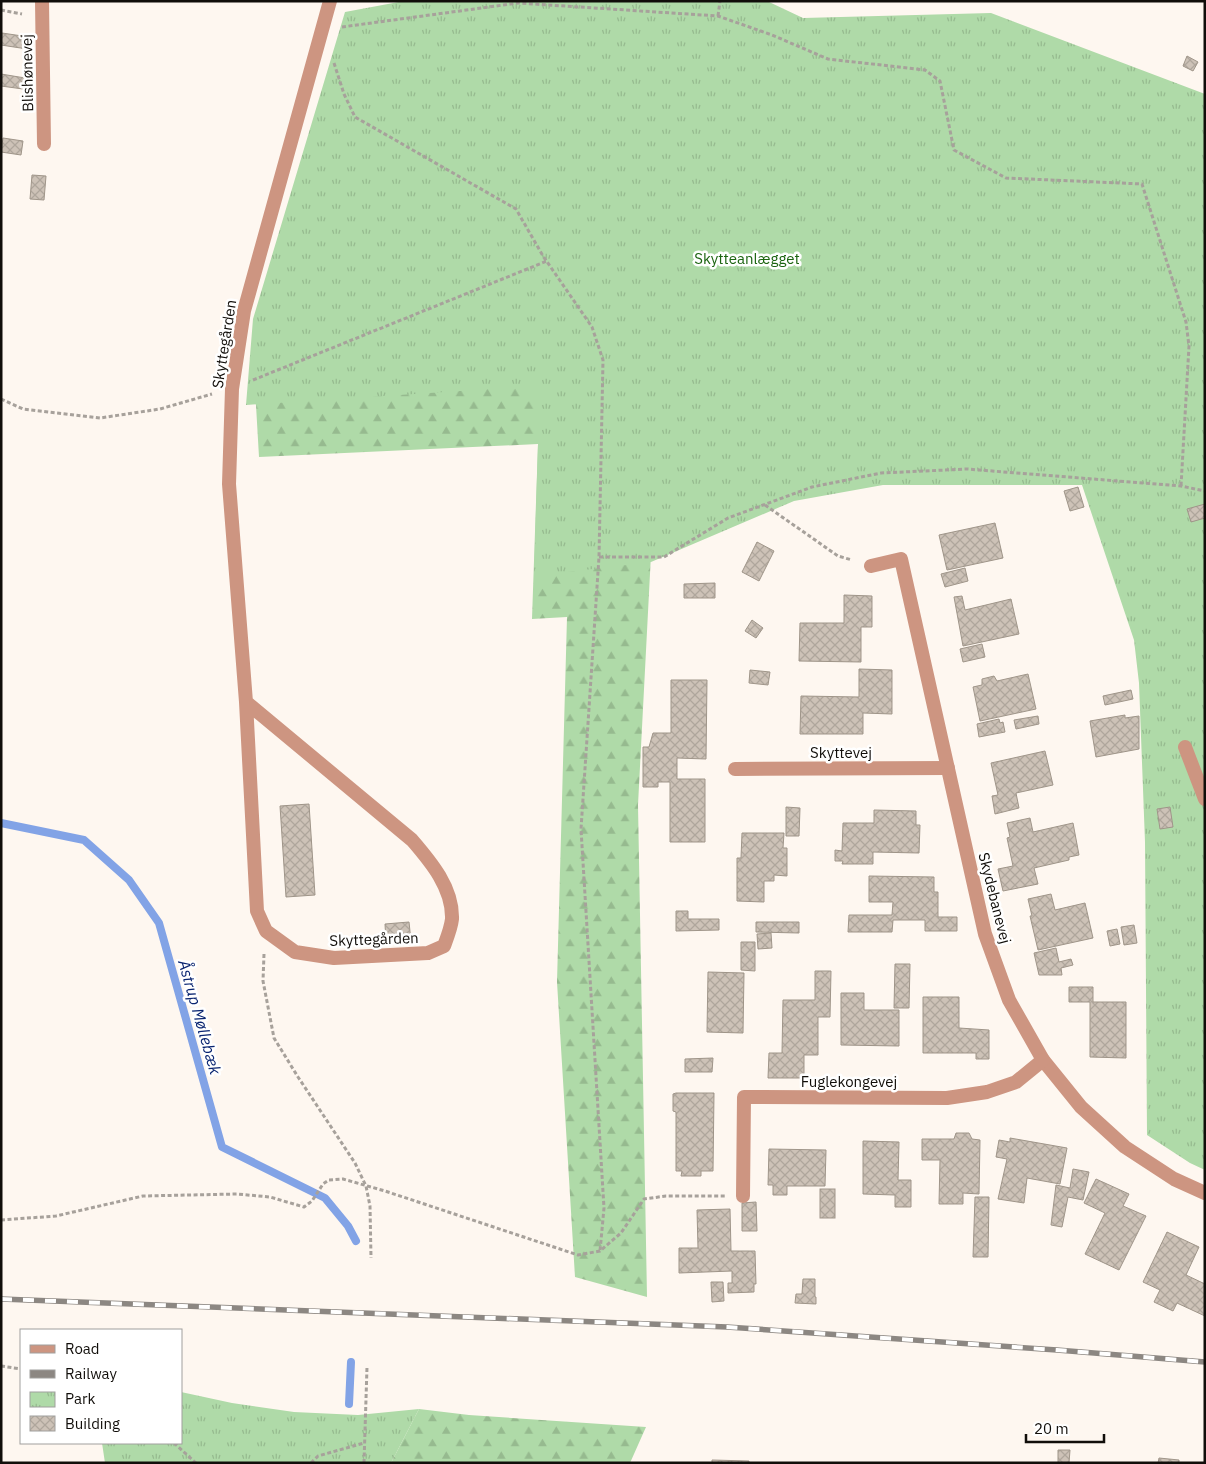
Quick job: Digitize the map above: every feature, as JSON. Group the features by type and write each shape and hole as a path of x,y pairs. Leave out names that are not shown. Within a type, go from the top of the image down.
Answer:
{"street":[{"name":"Blishønevej","path":"42,1 44,144"},
{"name":"Skyttegården","path":"246,702 412,840 434,866 448,895 452,920 444,946 428,953 334,958 295,952 266,931 257,911 246,702 230,484 232,389 244,311 330,1"},
{"name":"Skydebanevej","path":"871,566 901,559 986,934 1009,1000 1043,1060 1080,1106 1125,1146 1174,1179 1205,1194"},
{"path":"1185,747 1205,799"},
{"name":"Skyttevej","path":"735,769 948,768"},
{"name":"Fuglekongevej","path":"743,1196 744,1097 947,1098 987,1092 1016,1082 1043,1060"}],"path":[{"path":"718,16 720,1"},
{"path":"600,1252 604,1208 581,830 599,557 603,360 592,327 547,261 516,209 355,117 344,94 323,30 518,3 718,16 772,35 828,59 925,70 940,81 954,150 1006,178 1142,184 1186,322 1189,346 1181,486"},
{"path":"1,399 23,409 100,418 160,408 232,389 547,261"},
{"path":"599,557 664,557 728,518 812,487 880,474 967,469 1181,486 1205,491"},
{"path":"765,504 838,556 871,566"},
{"path":"266,931 263,981 274,1038 355,1163 366,1186 370,1206 371,1258"},
{"path":"1,1220 56,1216 143,1196 237,1194 270,1197 304,1207 312,1201 323,1184 328,1180 343,1179 578,1255 600,1252 621,1233 644,1199 666,1196 743,1196"},
{"path":"1,1366 20,1369"},
{"path":"364,1463 367,1368"},
{"path":"311,1463 318,1456 364,1443"},
{"path":"175,1444 196,1463"}],"green space":[{"name":"Skytteanlægget","path":"404,1 767,1 803,18 991,13 1205,94 1205,1170 1190,1163 1147,1135 1145,842 1139,683 1134,640 1082,485 883,485 794,501 651,562 534,576 538,444 536,386 246,405 253,319 345,12"},
{"path":"664,304 638,805 647,1297 575,1277 557,982 567,617 532,619 538,444 259,457 255,388"},
{"path":"182,1392 232,1403 294,1412 358,1415 419,1409 391,1463 105,1463 102,1444 182,1444"},
{"path":"419,1409 469,1415 646,1427 630,1463 391,1463"}],"building":[{"path":"2,33 29,37 27,49 1,45"},
{"path":"1187,56 1198,62 1193,71 1183,66"},
{"path":"1,74 25,78 23,89 1,86"},
{"path":"3,138 23,141 21,155 1,152"},
{"path":"32,175 46,176 44,200 30,199"},
{"path":"1078,487 1084,507 1070,511 1064,491"},
{"path":"1205,504 1205,518 1191,522 1187,509"},
{"path":"995,523 1003,558 947,570 939,535"},
{"path":"757,542 774,551 759,581 742,572"},
{"path":"965,568 968,581 945,587 941,574"},
{"path":"715,583 715,598 684,598 684,584"},
{"path":"844,595 872,596 872,627 861,627 861,662 799,661 800,623 844,623"},
{"path":"962,596 965,610 1011,599 1019,634 963,646 954,597"},
{"path":"752,620 763,628 756,638 745,631"},
{"path":"982,644 985,657 963,662 960,649"},
{"path":"859,669 892,670 892,714 863,713 863,734 800,734 801,696 859,697"},
{"path":"750,670 770,672 768,685 749,683"},
{"path":"1028,674 1036,709 980,721 973,687 982,685 982,679 994,676 997,681"},
{"path":"671,680 707,680 706,759 677,758 677,779 705,779 705,842 670,842 670,782 658,782 658,787 643,787 643,747 649,747 653,733 671,733"},
{"path":"1131,690 1133,699 1105,705 1103,696"},
{"path":"1125,715 1125,718 1139,716 1139,749 1096,757 1090,721"},
{"path":"1038,716 1039,724 1016,729 1014,720"},
{"path":"999,719 1000,723 1003,722 1005,732 979,737 977,724"},
{"path":"1045,751 1053,785 1016,793 1019,808 995,814 992,796 998,795 991,763"},
{"path":"309,804 315,895 286,897 280,806"},
{"path":"786,807 800,808 799,836 786,836"},
{"path":"1170,807 1173,827 1160,829 1157,809"},
{"path":"874,810 916,811 916,825 920,825 919,853 873,852 873,864 842,864 843,861 835,861 835,850 842,851 843,823 874,823"},
{"path":"1030,818 1033,832 1073,823 1079,855 1069,857 1069,860 1034,868 1038,884 1003,891 998,869 1013,866 1007,838 1010,837 1007,823"},
{"path":"742,833 784,833 783,848 787,848 787,876 774,875 774,881 764,881 764,902 737,901 737,858 741,858"},
{"path":"869,876 934,877 934,892 938,892 938,917 957,917 957,931 925,931 925,920 893,920 892,932 848,932 849,915 892,915 893,902 869,902"},
{"path":"1051,894 1055,910 1085,903 1093,938 1038,950 1028,899"},
{"path":"676,911 688,911 688,919 719,919 719,930 676,931"},
{"path":"409,922 411,941 386,943 385,924"},
{"path":"756,922 799,922 799,933 756,932"},
{"path":"1134,925 1137,943 1124,945 1121,927"},
{"path":"1117,929 1120,944 1110,946 1107,931"},
{"path":"771,933 772,948 758,949 757,934"},
{"path":"741,942 755,942 755,971 741,970"},
{"path":"1056,948 1059,962 1071,959 1073,965 1061,968 1062,975 1039,975 1034,953"},
{"path":"895,964 910,964 909,1008 894,1008"},
{"path":"815,971 831,971 830,1017 818,1017 818,1055 804,1055 804,1078 768,1078 769,1053 782,1053 783,1000 815,1000"},
{"path":"708,972 744,973 743,1033 707,1032"},
{"path":"1069,987 1093,987 1093,1002 1126,1002 1126,1058 1090,1057 1090,1002 1069,1002"},
{"path":"841,993 864,993 864,1010 899,1010 899,1046 841,1045"},
{"path":"923,997 959,997 959,1028 989,1030 989,1059 976,1059 976,1053 923,1053"},
{"path":"713,1058 712,1072 685,1072 685,1059"},
{"path":"714,1093 713,1171 701,1171 701,1176 681,1176 682,1171 676,1171 676,1112 673,1111 673,1094"},
{"path":"956,1133 969,1133 972,1139 980,1140 979,1194 963,1193 963,1204 939,1204 940,1160 922,1160 922,1139 954,1139"},
{"path":"1010,1138 1067,1148 1060,1184 1027,1178 1024,1203 998,1199 1007,1159 996,1157 999,1140 1010,1142"},
{"path":"863,1141 899,1142 898,1180 911,1180 911,1207 895,1207 895,1195 863,1194"},
{"path":"769,1149 826,1150 825,1186 787,1186 787,1195 773,1195 773,1185 768,1185"},
{"path":"1073,1169 1089,1172 1083,1200 1068,1197 1062,1227 1051,1225 1056,1185 1070,1188"},
{"path":"1096,1179 1129,1194 1123,1206 1146,1216 1119,1270 1085,1254 1105,1213 1084,1203"},
{"path":"820,1189 835,1189 835,1218 820,1218"},
{"path":"975,1197 989,1197 988,1257 973,1257"},
{"path":"756,1202 757,1231 742,1231 742,1203"},
{"path":"730,1209 731,1251 755,1251 756,1284 754,1284 754,1292 728,1293 728,1283 732,1283 732,1271 679,1273 679,1248 698,1248 697,1210"},
{"path":"1167,1232 1199,1247 1186,1275 1205,1284 1205,1316 1177,1303 1173,1311 1154,1302 1160,1290 1143,1282"},
{"path":"803,1279 815,1279 816,1304 795,1303 796,1294 802,1294"},
{"path":"711,1282 723,1282 724,1301 712,1302"},
{"path":"1058,1450 1070,1450 1069,1463 1058,1463"},
{"path":"1159,1458 1179,1460 1179,1463 1158,1463"},
{"path":"712,1460 749,1461 749,1463 712,1463"}],"waterway":[{"name":"Åstrup Møllebæk","path":"1,823 84,840 129,880 159,923 222,1147 325,1198 348,1226 356,1241"},
{"name":"Åstrup Møllebæk","path":"349,1404 351,1362"}],"railway":[{"path":"1,1299 727,1327 1205,1362"}]}
